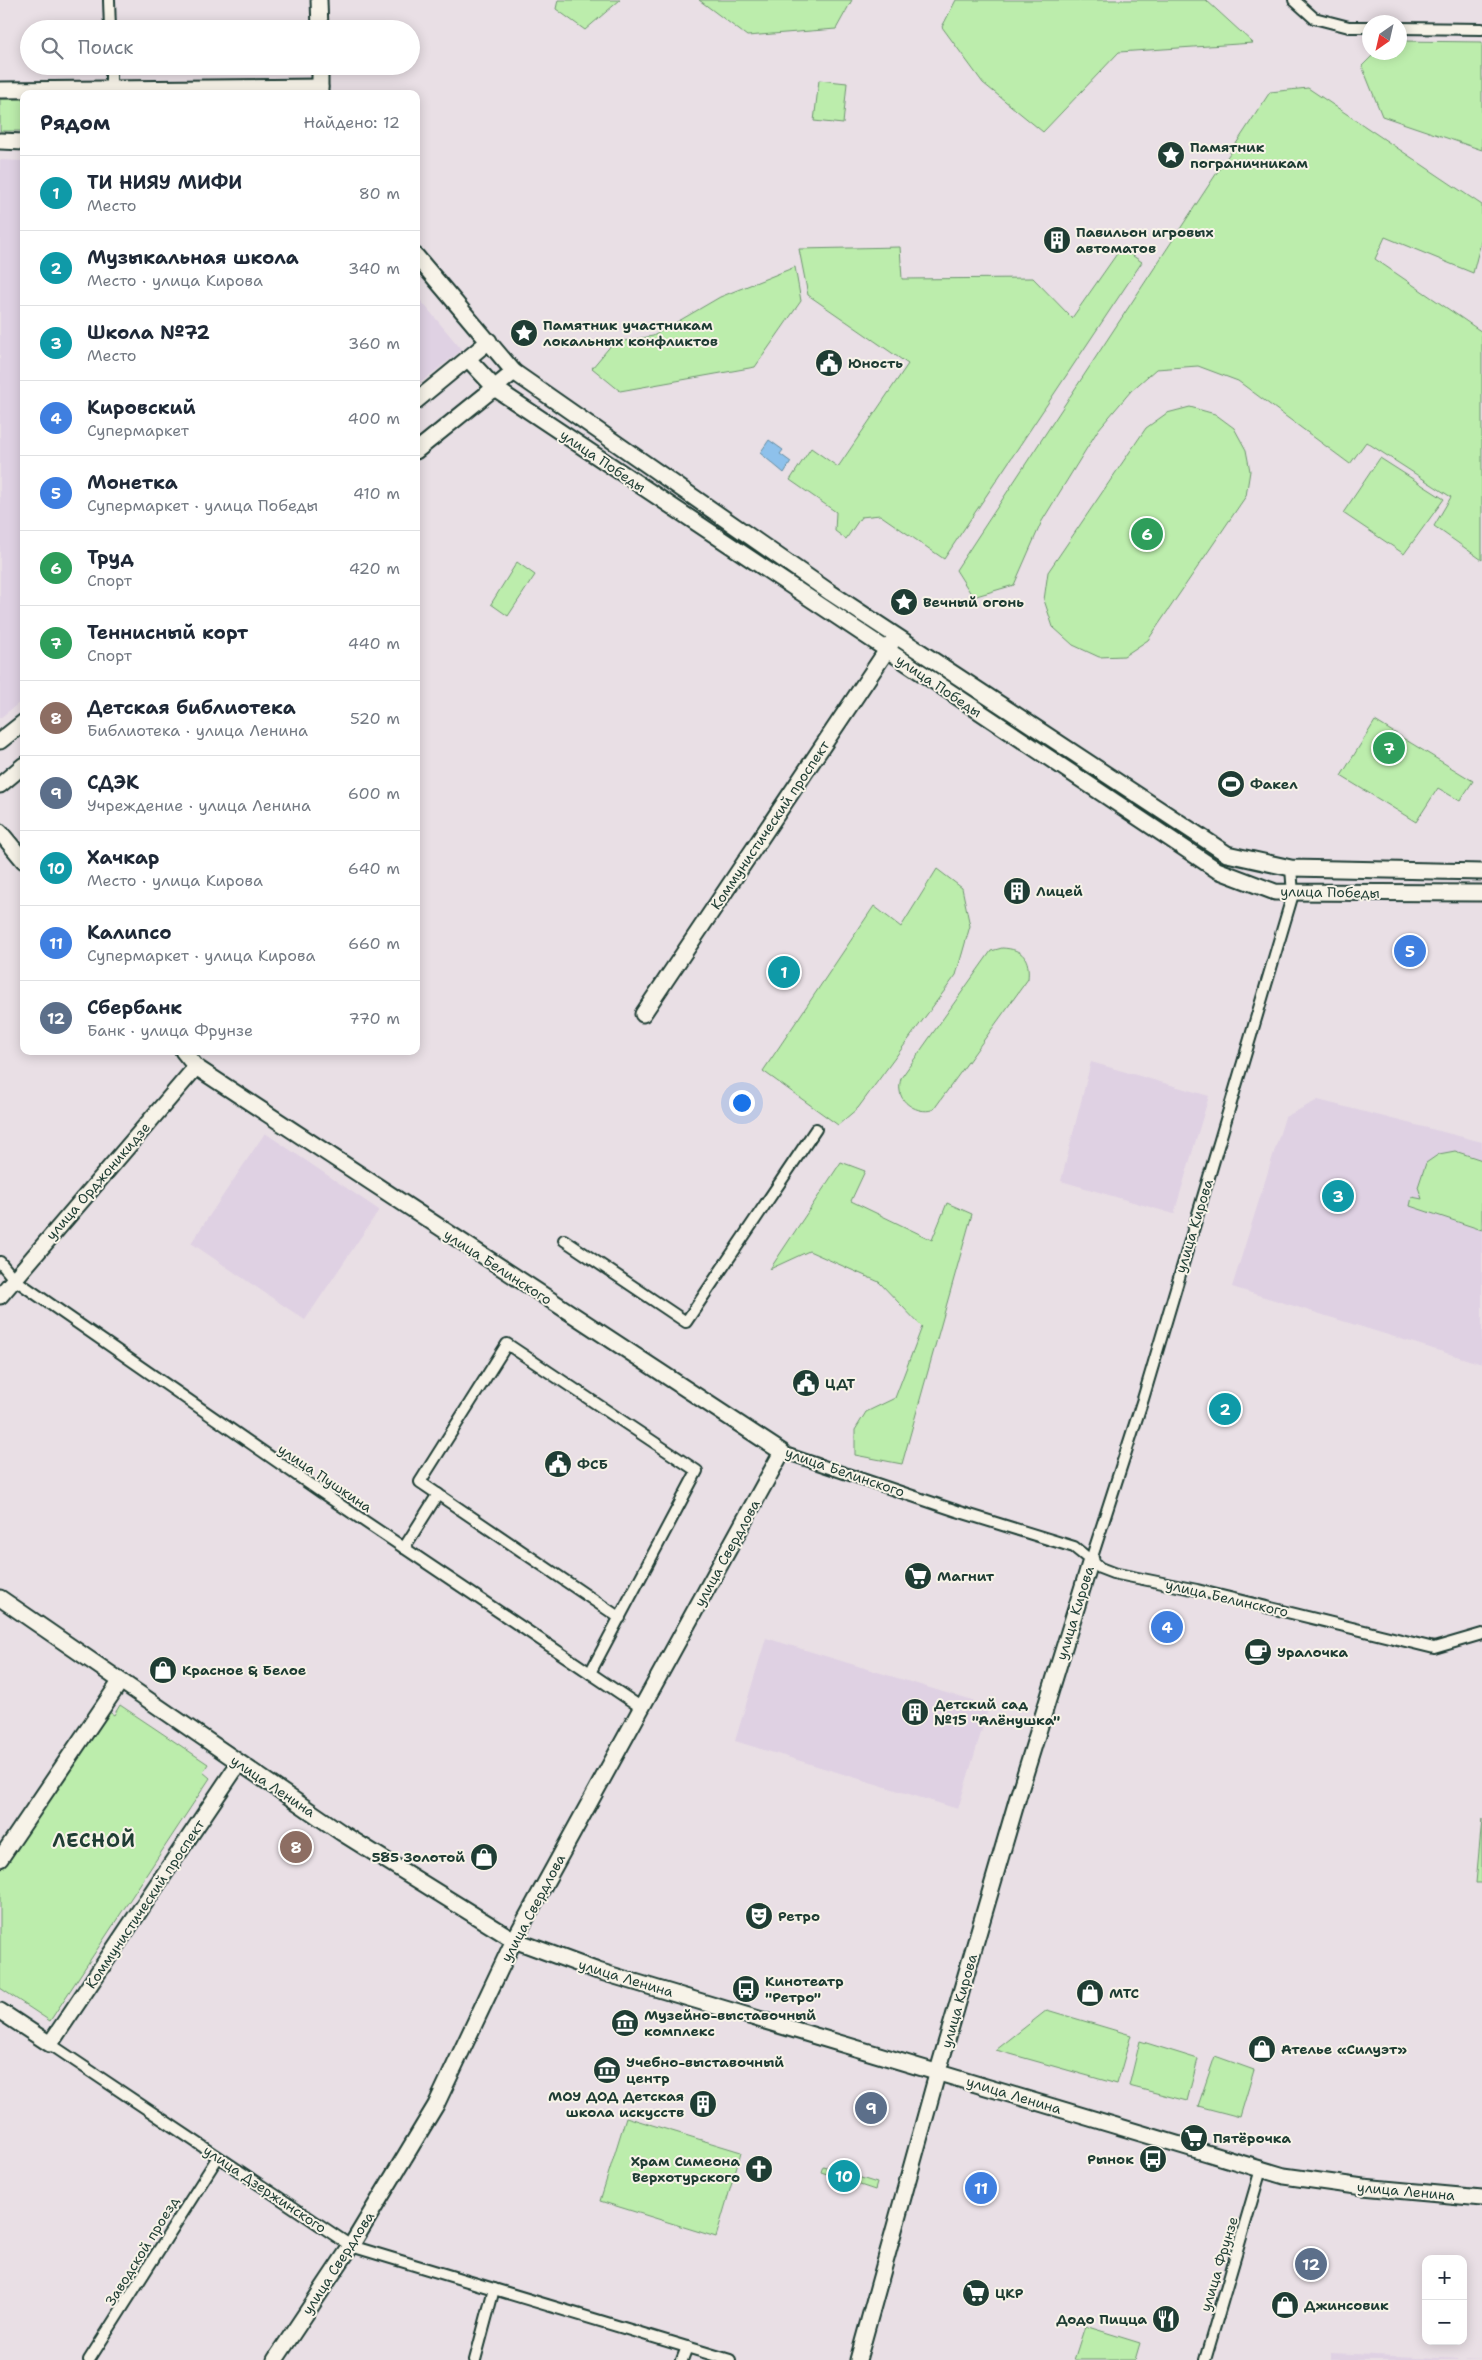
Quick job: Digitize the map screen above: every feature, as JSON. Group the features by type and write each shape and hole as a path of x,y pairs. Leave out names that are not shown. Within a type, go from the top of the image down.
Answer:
{"street":[{"path":"109,0 110,20"},
{"path":"320,0 320,20"},
{"path":"1294,0 1314,18 1349,27 1362,27"},
{"path":"1407,28 1482,29"},
{"path":"111,75 111,90"},
{"path":"320,75 320,90"},
{"path":"0,90 20,90"},
{"path":"0,141 20,142"},
{"name":"улица Победы","path":"420,261 514,372 831,593 1227,854 1291,868 1482,872"},
{"path":"420,398 489,341"},
{"name":"улица Победы","path":"468,359 496,389 1217,870 1275,892 1293,894 1482,893"},
{"path":"420,448 496,389 514,372"},
{"name":"Коммунистический проспект","path":"643,1014 896,635"},
{"path":"0,741 20,725"},
{"path":"0,784 20,768"},
{"path":"0,832 20,856"},
{"name":"улица Кирова","path":"858,2360 937,2075 1018,1797 1143,1399 1293,894 1291,868"},
{"name":"улица Белинского","path":"186,1055 196,1067 782,1452 1074,1547 1100,1568 1112,1572 1434,1648 1482,1634"},
{"name":"улица Орджоникидзе","path":"0,1296 196,1067"},
{"path":"564,1240 686,1322 816,1129"},
{"name":"улица Пушкина","path":"0,1262 14,1279 404,1548 642,1708"},
{"path":"590,1673 620,1618 697,1471 507,1344 420,1482 620,1618"},
{"name":"улица Свердлова","path":"275,2360 351,2246 436,2105 513,1942 782,1452"},
{"path":"404,1548 438,1494"},
{"name":"улица Ленина","path":"4,1606 341,1836 513,1942 598,1971 1260,2173 1363,2187 1482,2198"},
{"path":"0,1860 118,1685"},
{"name":"Коммунистический проспект","path":"50,2044 237,1765"},
{"name":"улица Дзержинского","path":"0,2011 351,2246 730,2360"},
{"name":"Заводской проезд","path":"89,2360 218,2157"},
{"path":"1260,2173 1284,2184 1372,2196 1482,2204"},
{"name":"улица Фрунзе","path":"1205,2360 1260,2173"},
{"path":"475,2360 494,2289"},
{"path":"682,2360 686,2347"}],"shaded area":[{"path":"0,160 20,161 20,702 0,718"},
{"path":"420,300 462,350 420,383"},
{"path":"1091,1062 1209,1096 1174,1214 1061,1181"},
{"path":"1318,1100 1482,1142 1482,1364 1232,1287 1285,1117"},
{"path":"265,1133 379,1210 305,1320 191,1243"},
{"path":"766,1638 989,1706 958,1809 735,1741"},
{"path":"1331,2353 1482,2360 1331,2360"}],"green space":[{"path":"558,0 620,0 585,30 556,9"},
{"path":"699,0 852,0 836,29 747,36"},
{"path":"956,0 1206,0 1253,43 1119,52 1043,132 983,83 942,27"},
{"path":"1407,41 1482,42 1482,150 1382,116 1362,66 1368,60 1407,60"},
{"path":"819,80 847,83 843,124 814,121"},
{"path":"1308,88 1482,205 1482,238 1473,273 1385,237 1375,259 1482,332 1482,560 1434,526 1451,497 1366,442 1350,464 1238,381 1198,366 1156,369 1131,391 1098,430 1042,521 1014,585 973,597 956,570 1270,92"},
{"path":"0,99 20,99 20,131 0,131"},
{"path":"900,247 902,279 1033,278 1072,318 1121,248 1142,262 944,559 880,515 861,517 846,539 835,531 836,512 790,480 811,448 838,467 908,364 808,295 799,249"},
{"path":"795,267 801,301 755,367 620,391 592,368 613,343 653,336 720,297"},
{"path":"1190,407 1215,414 1234,428 1246,450 1250,471 1246,496 1148,640 1124,656 1099,657 1073,645 1053,627 1044,600 1048,572 1146,428 1167,413"},
{"path":"1380,458 1444,499 1404,554 1343,513"},
{"path":"517,562 535,575 508,616 491,604"},
{"path":"1375,721 1473,781 1460,801 1438,788 1416,822 1341,776"},
{"path":"937,869 962,888 970,926 956,975 858,1108 838,1125 763,1071 874,906 901,927"},
{"path":"1002,948 1015,950 1024,956 1028,965 1028,979 934,1109 924,1111 913,1108 901,1096 901,1078 991,951"},
{"path":"1455,1151 1482,1160 1482,1230 1410,1206 1412,1197 1422,1199 1418,1187 1426,1163 1439,1154"},
{"path":"841,1162 865,1171 851,1201 932,1240 947,1203 972,1214 902,1464 855,1455 855,1430 866,1412 895,1398 922,1327 879,1282 809,1251 770,1269"},
{"path":"120,1705 208,1764 203,1772 210,1778 50,2021 0,1988 0,1870 106,1710 114,1715"},
{"path":"1482,1819 1482,1883 1476,1883"},
{"path":"1047,2010 1131,2035 1117,2084 996,2050"},
{"path":"1140,2041 1198,2059 1187,2101 1129,2086"},
{"path":"1215,2056 1254,2070 1240,2117 1198,2106"},
{"path":"626,2117 741,2152 716,2237 600,2201"},
{"path":"823,2166 877,2183 875,2190 821,2172"},
{"path":"1085,2326 1140,2343 1135,2360 1074,2360"}],"water":[{"path":"769,440 783,450 780,454 791,462 784,473 760,453"}],"place":[{"name":"Памятник пограничникам","path":"1171,155"},
{"name":"Павильон игровых автоматов","path":"1057,240"},
{"name":"Памятник участникам локальных конфликтов","path":"524,333"},
{"name":"Юность","path":"829,363"},
{"name":"Труд","path":"1147,534"},
{"name":"Вечный огонь","path":"904,602"},
{"name":"Теннисный корт","path":"1389,748"},
{"name":"Факел","path":"1231,784"},
{"name":"Лицей","path":"1017,891"},
{"name":"Монетка","path":"1410,951"},
{"name":"ТИ НИЯУ МИФИ","path":"784,972"},
{"name":"Школа №72","path":"1338,1196"},
{"name":"ЦДТ","path":"806,1383"},
{"name":"Музыкальная школа","path":"1225,1409"},
{"name":"ФСБ","path":"558,1464"},
{"name":"Магнит","path":"918,1576"},
{"name":"Кировский","path":"1167,1627"},
{"name":"Уралочка","path":"1258,1652"},
{"name":"Красное & Белое","path":"163,1670"},
{"name":"Детский сад №15 \"Алёнушка\"","path":"915,1712"},
{"name":"Детская библиотека","path":"296,1847"},
{"name":"585 Золотой","path":"484,1857"},
{"name":"Ретро","path":"759,1916"},
{"name":"Кинотеатр \"Ретро\"","path":"746,1989"},
{"name":"МТС","path":"1090,1993"},
{"name":"Музейно-выставочный комплекс","path":"625,2023"},
{"name":"Ателье «Силуэт»","path":"1262,2049"},
{"name":"Учебно-выставочный центр","path":"607,2070"},
{"name":"МОУ ДОД Детская школа искусств","path":"703,2104"},
{"name":"СДЭК","path":"871,2108"},
{"name":"Пятёрочка","path":"1194,2138"},
{"name":"Рынок","path":"1153,2159"},
{"name":"Храм Симеона Верхотурского","path":"759,2169"},
{"name":"Хачкар","path":"844,2176"},
{"name":"Калипсо","path":"981,2188"},
{"name":"Сбербанк","path":"1311,2264"},
{"name":"ЦКР","path":"976,2293"},
{"name":"Джинсовик","path":"1285,2305"},
{"name":"Додо Пицца","path":"1166,2319"}],"district":[{"name":"ЛЕСНОЙ","path":"94,1840"}]}
